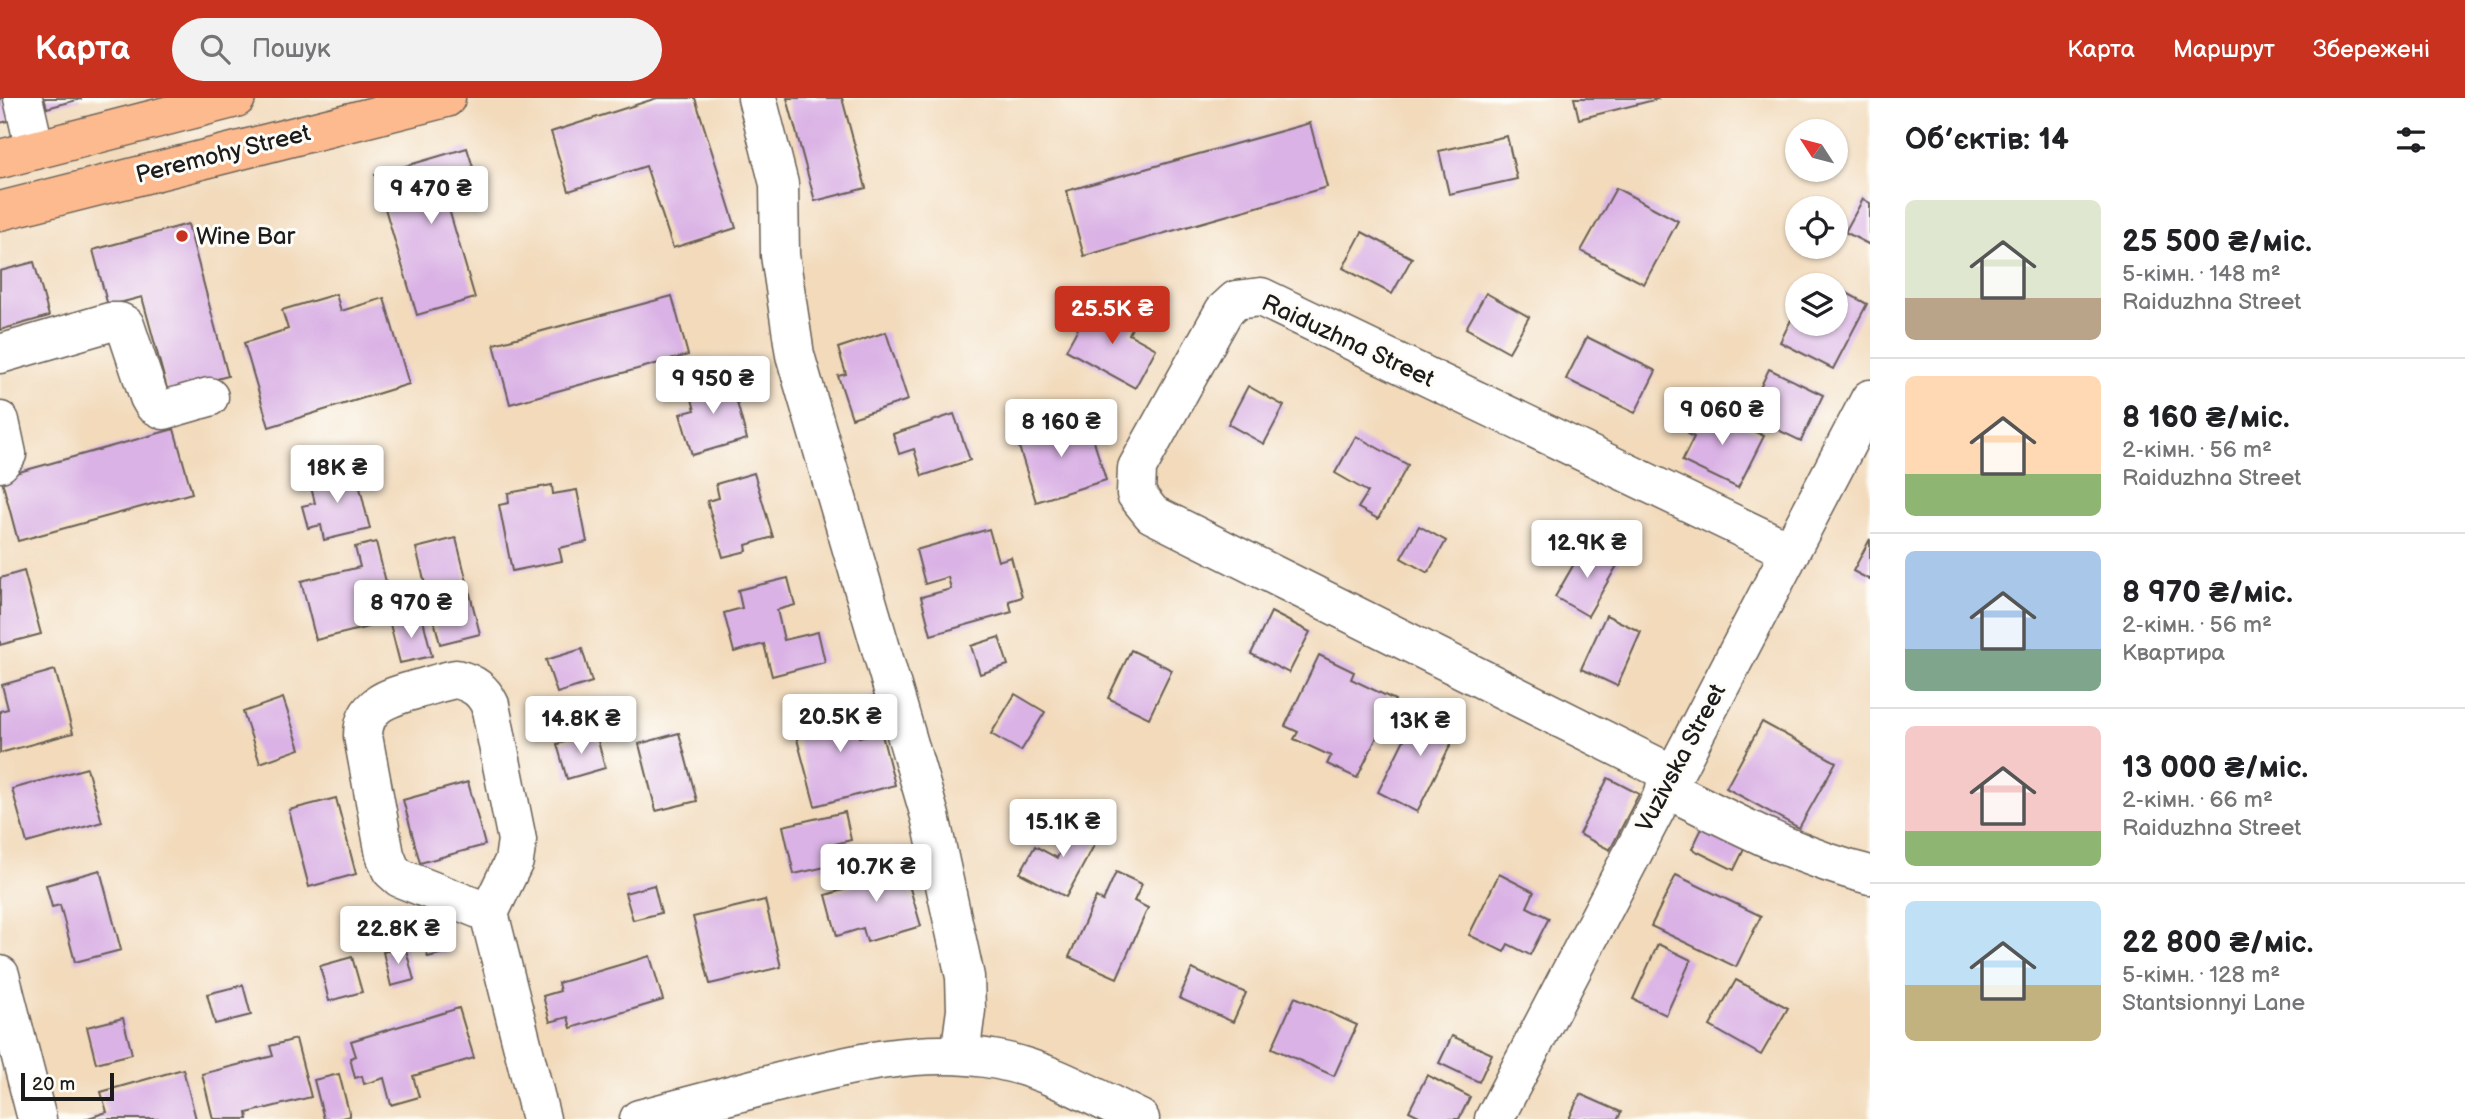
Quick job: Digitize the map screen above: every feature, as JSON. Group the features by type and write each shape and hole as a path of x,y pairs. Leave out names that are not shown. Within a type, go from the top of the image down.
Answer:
{"main road":[{"name":"Peremohy Street","path":"17,155 236,98"},
{"name":"Peremohy Street","path":"0,211 446,98"}],"street":[{"path":"17,155 23,98"},
{"path":"757,98 779,184 780,255 795,355 930,816 965,977 966,1010 960,1055"},
{"name":"Raiduzhna Street","path":"1790,551 1261,297 1236,300 1224,311 1137,468 1136,494 1152,514 1669,781 1781,846 1870,875"},
{"path":"0,354 110,322 121,322 125,325 153,404 164,410 209,397"},
{"name":"Vuzivska Street","path":"1494,1119 1870,399"},
{"path":"0,421 7,454 0,463"},
{"path":"489,913 413,884 391,870 385,855 363,736 363,727 370,711 384,700 456,680 473,685 486,697 490,705 517,840 514,861 489,913 541,1119"},
{"path":"0,975 37,1119"},
{"path":"639,1119 813,1073 884,1059 922,1055 960,1055 999,1060 1036,1070 1071,1084 1140,1119"}],"building":[{"path":"0,98 10,98 16,119 0,123"},
{"path":"44,98 81,98 81,99 47,108"},
{"path":"657,98 695,98 736,228 673,248 646,166 569,191 551,132"},
{"path":"787,98 842,98 866,188 815,201"},
{"path":"1574,98 1657,98 1658,99 1579,119"},
{"path":"1310,123 1327,187 1084,256 1066,191"},
{"path":"1507,136 1517,179 1449,194 1439,151"},
{"path":"467,148 482,196 448,206 475,298 417,315 375,175"},
{"path":"1616,188 1678,221 1644,284 1581,251"},
{"path":"1863,199 1870,203 1870,245 1848,234 1848,226"},
{"path":"188,224 228,376 168,392 142,297 108,306 93,250"},
{"path":"1362,232 1412,258 1392,294 1343,268"},
{"path":"34,262 49,316 0,330 0,271"},
{"path":"1486,293 1529,317 1509,352 1466,328"},
{"path":"336,294 341,311 384,298 409,384 269,427 244,343 288,329 282,310"},
{"path":"1848,294 1867,304 1833,369 1780,342 1785,332 1785,336 1848,336"},
{"path":"672,296 688,355 510,404 494,344"},
{"path":"1107,307 1135,322 1129,334 1156,349 1135,388 1066,350 1087,312 1101,319"},
{"path":"886,332 908,400 852,418 838,376 846,374 838,348"},
{"path":"1587,337 1656,371 1635,413 1566,379"},
{"path":"1769,369 1823,395 1801,441 1747,415"},
{"path":"729,373 747,439 692,455 680,414 695,410 688,385"},
{"path":"1248,386 1284,406 1264,444 1228,424"},
{"path":"1702,406 1764,436 1738,488 1682,461 1694,437 1688,434"},
{"path":"954,414 970,460 922,476 914,449 899,454 893,434"},
{"path":"1086,416 1106,480 1036,502 1016,437"},
{"path":"174,429 192,493 18,541 1,477"},
{"path":"1356,436 1408,465 1378,519 1358,508 1368,492 1335,473"},
{"path":"355,467 370,529 324,540 321,525 308,528 302,506 315,503 309,479"},
{"path":"754,473 773,537 746,545 747,551 723,557 707,501 719,498 716,484"},
{"path":"552,485 553,494 577,490 587,542 559,548 562,561 512,571 499,505 509,503 508,493"},
{"path":"1419,526 1446,541 1428,573 1401,558"},
{"path":"989,529 998,561 1011,557 1022,597 1009,601 1012,612 931,635 921,597 951,589 948,577 925,584 916,550"},
{"path":"456,538 480,634 440,644 416,548"},
{"path":"1870,539 1870,580 1853,571"},
{"path":"376,542 391,602 363,609 368,627 316,640 301,581 360,567 355,547"},
{"path":"1586,543 1619,562 1588,616 1555,597"},
{"path":"24,571 41,634 0,645 0,578"},
{"path":"788,578 795,605 777,610 784,640 818,632 825,662 772,676 764,644 734,652 724,613 742,608 738,590"},
{"path":"1271,612 1310,632 1289,673 1251,654"},
{"path":"1606,615 1641,632 1617,686 1581,669"},
{"path":"422,616 432,656 400,663 390,624"},
{"path":"999,637 1008,665 980,674 971,646"},
{"path":"582,649 592,682 557,693 546,660"},
{"path":"1131,650 1172,670 1149,718 1108,698"},
{"path":"1319,655 1354,672 1351,679 1395,700 1357,778 1327,764 1331,756 1294,739 1298,732 1285,726"},
{"path":"55,670 73,733 0,753 0,711 8,709 2,685"},
{"path":"881,694 889,724 867,730 859,700"},
{"path":"1015,694 1045,712 1021,751 991,734"},
{"path":"283,698 300,749 260,763 243,712"},
{"path":"848,698 859,737 881,731 895,785 815,806 790,713"},
{"path":"1422,703 1461,724 1417,812 1378,792"},
{"path":"1762,722 1836,762 1799,828 1726,788"},
{"path":"596,733 605,768 567,779 557,744"},
{"path":"679,733 697,801 656,811 639,744"},
{"path":"87,768 102,822 27,843 12,789"},
{"path":"1608,778 1639,794 1610,850 1579,834"},
{"path":"468,782 485,845 420,863 403,800"},
{"path":"336,798 356,874 309,887 289,810"},
{"path":"845,812 851,840 835,844 839,864 794,874 783,826"},
{"path":"1079,816 1103,829 1066,897 1020,873 1035,846 1057,858"},
{"path":"1705,822 1747,843 1734,870 1692,849"},
{"path":"902,861 921,926 867,942 863,928 837,936 826,895 862,884 859,873"},
{"path":"100,870 121,950 75,962 60,905 52,907 46,885"},
{"path":"1116,872 1142,884 1134,901 1148,908 1117,978 1069,957 1096,897 1103,901"},
{"path":"1499,874 1534,892 1527,907 1549,918 1530,955 1508,944 1504,952 1469,935"},
{"path":"1676,875 1761,916 1736,967 1651,926"},
{"path":"654,885 661,913 633,920 625,893"},
{"path":"765,900 781,967 710,984 693,917"},
{"path":"437,914 447,952 428,957 418,919"},
{"path":"1658,944 1691,960 1666,1015 1633,999"},
{"path":"405,946 414,980 391,986 383,952"},
{"path":"650,956 663,1000 571,1028 568,1017 550,1022 543,996 560,991 558,983"},
{"path":"352,957 362,992 329,1001 320,966"},
{"path":"1192,969 1246,993 1233,1022 1179,998"},
{"path":"1736,980 1788,1008 1761,1055 1710,1026"},
{"path":"243,985 251,1015 215,1024 207,994"},
{"path":"1295,997 1357,1025 1334,1076 1272,1048"},
{"path":"459,1008 474,1058 413,1076 419,1097 391,1105 384,1078 364,1084 362,1076 355,1078 350,1058 356,1056 351,1041"},
{"path":"123,1018 132,1054 96,1063 87,1027"},
{"path":"1452,1036 1492,1054 1479,1082 1439,1063"},
{"path":"296,1039 311,1097 247,1113 248,1119 213,1119 202,1074 273,1056 270,1046"},
{"path":"183,1069 196,1119 85,1119 107,1112 101,1092"},
{"path":"339,1074 350,1116 324,1119 314,1080"},
{"path":"1427,1075 1470,1097 1459,1119 1425,1119 1409,1111"},
{"path":"1580,1094 1621,1112 1618,1119 1569,1119"}],"place":[{"name":"Wine Bar","path":"182,236"}]}
